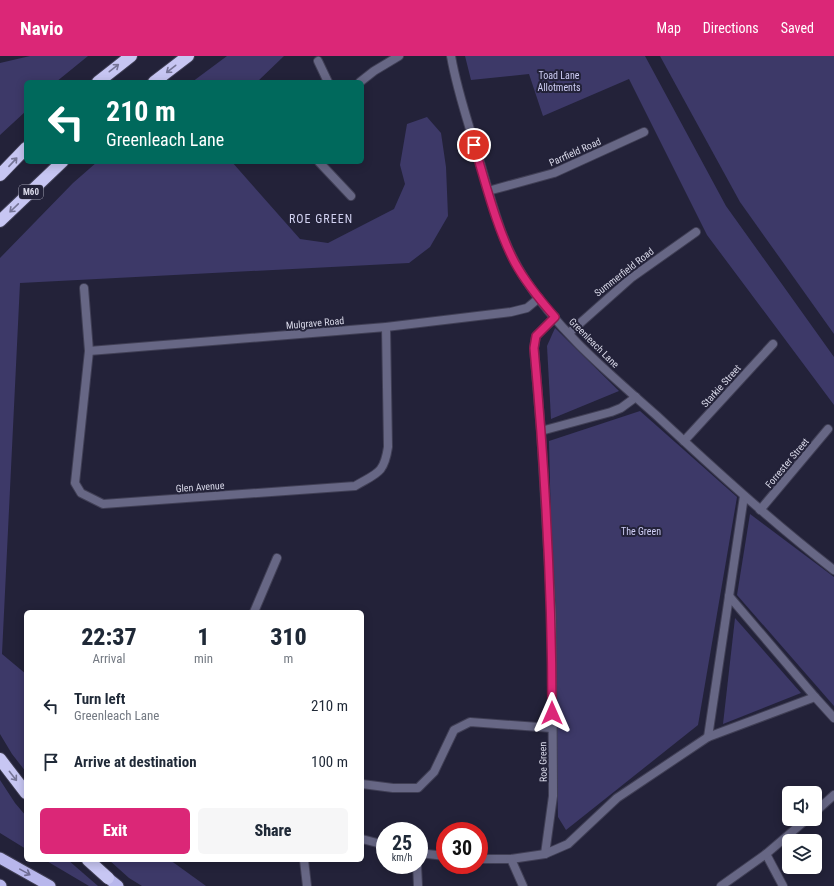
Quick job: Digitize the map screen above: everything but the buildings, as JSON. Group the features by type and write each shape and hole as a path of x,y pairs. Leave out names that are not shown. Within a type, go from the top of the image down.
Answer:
{"highway":[{"path":"101,80 131,56"},
{"path":"157,80 188,56"},
{"path":"0,175 24,150"},
{"name":"M60","path":"0,221 60,164"},
{"path":"0,759 24,790"},
{"path":"0,858 50,886"},
{"path":"90,862 118,886"}],"street":[{"path":"363,80 374,71 399,56"},
{"name":"Greenleach Lane","path":"451,56 464,109 488,191 514,261 539,298 569,333 636,397 760,510 834,570"},
{"path":"318,61 327,80"},
{"name":"Parrfield Road","path":"488,191 554,173 644,132"},
{"path":"321,164 351,196"},
{"name":"Summerfield Road","path":"569,333 631,278 696,232"},
{"name":"Glen Avenue","path":"84,288 89,351 75,483 81,493 103,504 355,486 375,474 385,465 388,447 386,327"},
{"name":"Mulgrave Road","path":"89,351 386,327 511,312 526,308 539,298"},
{"name":"Roe Green","path":"545,854 553,796 552,618 541,431 534,348 536,336 555,317"},
{"name":"Starkie Street","path":"684,441 773,344"},
{"path":"541,431 611,412 621,408 636,397"},
{"name":"Forrester Street","path":"760,510 828,429"},
{"path":"708,738 744,496"},
{"path":"255,610 277,558"},
{"path":"729,596 834,718"},
{"path":"488,858 511,859 545,854 568,844 617,798 708,738 815,697"},
{"path":"364,784 393,788 418,788 434,772 454,730 470,722 552,728"},
{"path":"822,806 834,795"},
{"path":"721,886 766,854 799,826"},
{"path":"364,840 376,843"},
{"path":"766,854 783,886"},
{"path":"511,859 523,886"},
{"path":"304,862 307,886"},
{"path":"417,874 418,886"}],"green space":[{"path":"30,56 88,56 58,80 24,80 24,113 0,135 0,63"},
{"path":"227,56 284,56 259,80 195,80"},
{"name":"Toad Lane Allotments","path":"465,56 645,56 726,206 834,357 834,405 707,235 629,79 543,116 529,74 471,80"},
{"path":"660,56 834,56 834,334 740,202"},
{"path":"427,117 441,133 446,167 448,216 430,247 409,263 20,283 2,654 24,672 24,769 12,754 0,734 0,258 73,183 95,164 234,164 300,239 328,243 394,209 405,184 400,165 407,124"},
{"path":"555,328 619,391 551,419 547,346"},
{"name":"The Green","path":"640,411 737,497 698,725 566,830 558,817 549,441"},
{"path":"750,514 834,577 834,706 737,595"},
{"path":"735,618 801,693 723,724"},
{"path":"0,780 24,814 24,848 0,833"},
{"path":"48,862 70,862 98,886 89,886"},
{"path":"111,862 173,862 206,886 142,886 129,878"}],"district":[{"name":"ROE GREEN","path":"321,219"}],"route":[{"path":"474,145 504,238 514,261 532,289 555,317 536,336 534,348 541,431 552,618 552,713"}]}
